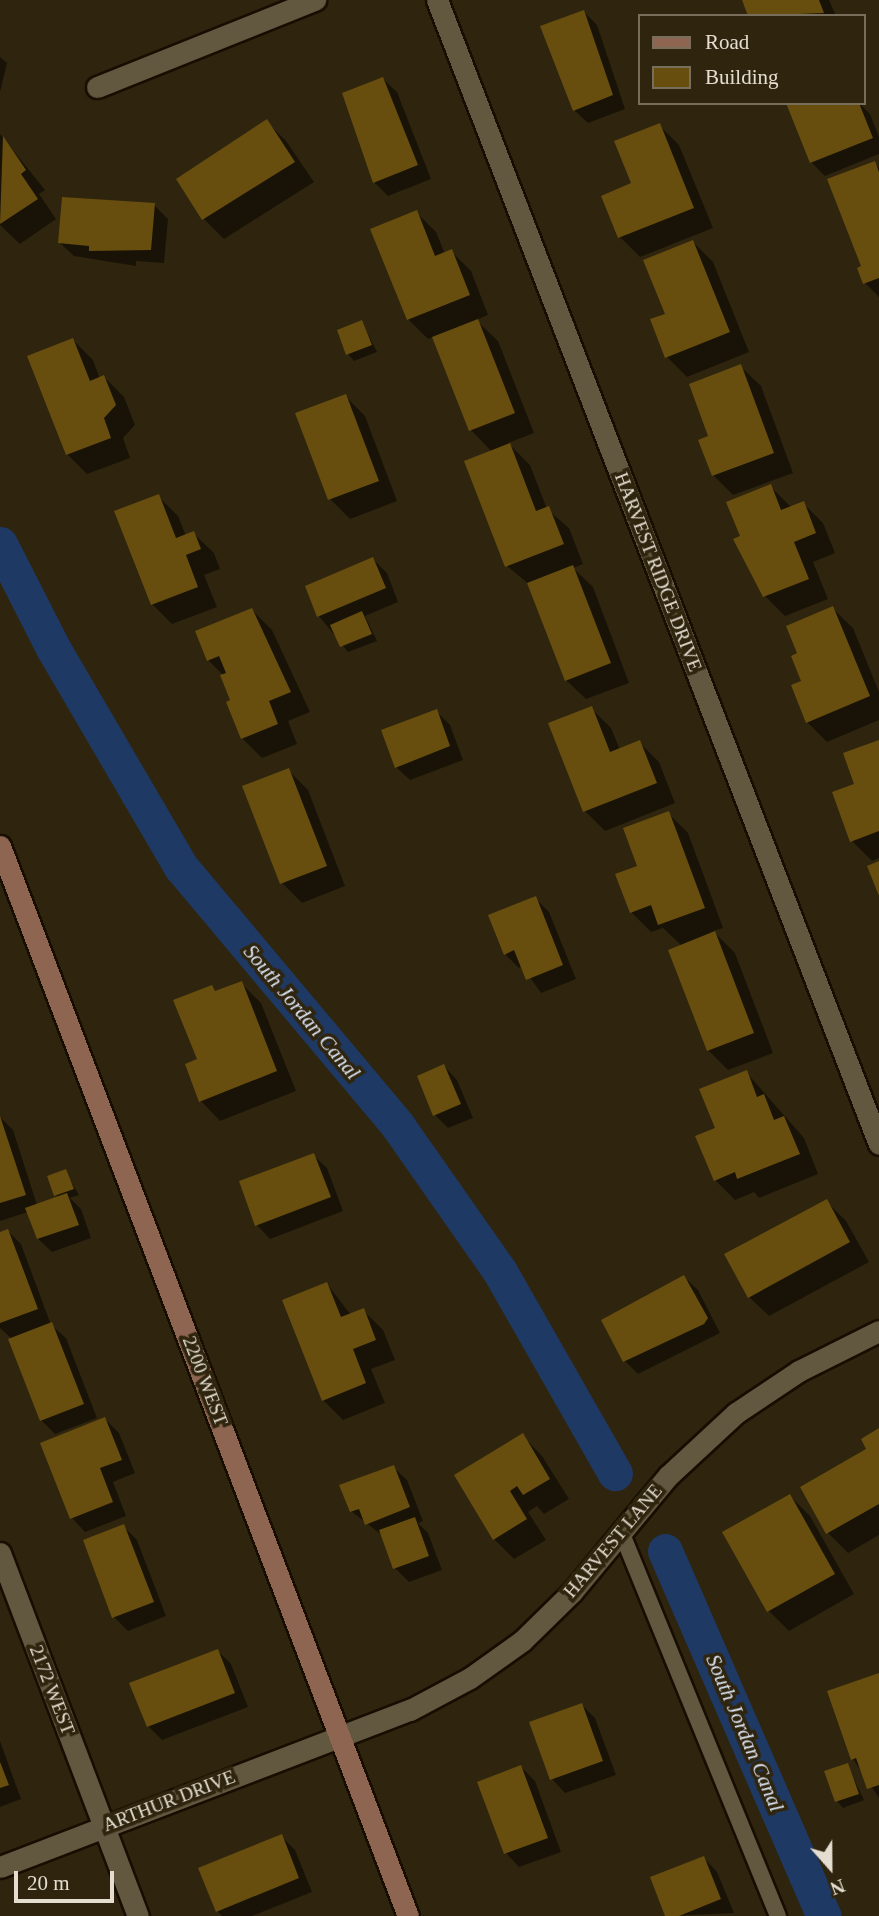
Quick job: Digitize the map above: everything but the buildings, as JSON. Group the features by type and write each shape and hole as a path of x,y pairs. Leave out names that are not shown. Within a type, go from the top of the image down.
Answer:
{"street":[{"path":"97,87 315,0"},
{"name":"HARVEST RIDGE DRIVE","path":"437,0 879,1144"},
{"name":"2200 WEST","path":"0,846 408,1916"},
{"name":"HARVEST LANE","path":"339,1736 410,1710 470,1678 522,1641 622,1534 668,1476 736,1413 799,1371 879,1331"},
{"name":"2172 WEST","path":"0,1553 138,1916"},
{"name":"ARTHUR DRIVE","path":"0,1867 339,1736"}],"lane":[{"path":"622,1534 778,1916"}],"waterway":[{"name":"South Jordan Canal","path":"0,544 53,648 181,867 398,1126 499,1270 615,1473"},
{"name":"South Jordan Canal","path":"665,1551 824,1916"}]}
